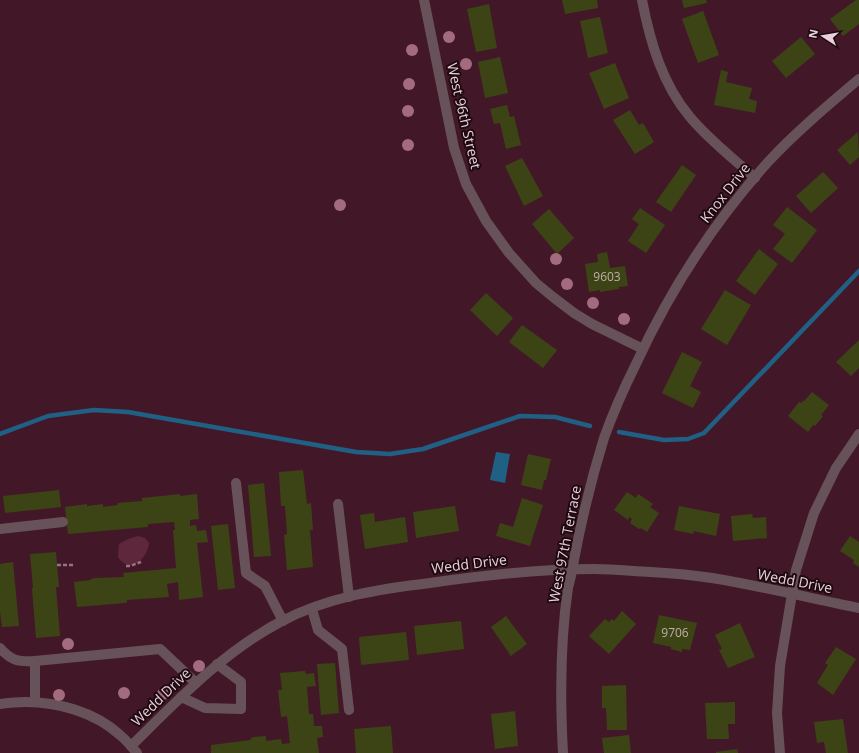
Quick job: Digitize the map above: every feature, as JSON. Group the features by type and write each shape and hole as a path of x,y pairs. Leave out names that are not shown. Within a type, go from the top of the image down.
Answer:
{"street":[{"name":"West 96th Street","path":"424,0 454,148 466,184 486,221 509,253 536,283 553,297 592,324 642,350"},
{"path":"642,0 660,68 674,95 690,117 710,138 755,178"},
{"name":"Knox Drive","path":"642,350 659,316 682,276 711,233 770,160 822,110 859,78"},
{"name":"West 97th Terrace","path":"563,753 561,718 563,641 568,587 588,494 605,437 642,350"},
{"path":"780,753 777,713 780,666 791,594 800,555 814,513 836,468 859,434"},
{"path":"236,482 246,573 265,586 284,621"},
{"path":"338,504 349,597"},
{"path":"0,529 62,522"},
{"name":"Wedd Drive","path":"134,750 181,697 196,683 217,664 254,638 284,621 312,609 363,593 472,577 533,571 596,569 679,574 713,578 859,608"},
{"path":"312,609 318,630 342,649 349,710"},
{"path":"0,648 7,656 19,662 160,649 196,683"},
{"path":"35,661 35,702"},
{"path":"181,697 206,708 241,709 241,682 217,664"},
{"path":"0,704 35,702 76,710 101,721 120,734 134,750"}],"path":[{"path":"126,566 141,562"},
{"path":"57,565 74,566"}],"shaded area":[{"path":"138,536 145,538 149,543 148,549 137,563 128,565 118,557 119,544"}],"water":[{"path":"496,452 510,454 505,483 490,480"}],"building":[{"path":"562,0 597,0 598,8 565,14"},
{"path":"682,0 706,0 707,3 684,8"},
{"path":"856,0 859,0 859,24 843,36 830,19"},
{"path":"489,4 497,48 476,52 467,9"},
{"path":"703,11 719,55 698,63 682,19"},
{"path":"600,17 608,53 588,58 580,21"},
{"path":"801,37 815,54 786,78 772,61"},
{"path":"500,57 508,93 485,98 478,62"},
{"path":"615,63 629,98 604,109 589,73"},
{"path":"721,70 728,72 726,82 752,88 749,99 757,101 755,113 714,105"},
{"path":"507,105 510,117 514,116 521,145 506,149 500,123 494,124 490,109"},
{"path":"630,110 639,125 643,123 654,142 635,154 613,120"},
{"path":"858,132 859,157 850,165 837,150"},
{"path":"522,158 543,196 524,206 505,166"},
{"path":"682,165 696,175 671,212 656,202"},
{"path":"823,172 838,188 811,213 796,196"},
{"path":"787,207 817,230 792,263 773,249 785,234 773,225"},
{"path":"640,208 665,225 646,253 628,241 639,224 632,219"},
{"path":"549,209 574,238 557,254 532,224"},
{"path":"759,249 778,264 755,295 736,281"},
{"path":"607,252 610,268 625,266 628,286 600,292 600,290 589,292 585,264 598,262 597,254"},
{"path":"725,290 751,305 727,345 701,329"},
{"path":"486,293 513,318 497,336 470,310"},
{"path":"522,325 557,350 543,368 509,342"},
{"path":"859,340 859,368 851,376 836,362"},
{"path":"682,352 702,362 690,386 701,392 693,408 662,393"},
{"path":"812,392 829,405 821,415 823,416 808,432 788,416 799,402 801,403 804,401"},
{"path":"528,454 551,459 542,490 521,485"},
{"path":"303,470 307,504 311,503 313,530 310,530 313,567 287,570 284,535 287,534 285,506 281,506 279,472"},
{"path":"264,483 271,556 254,557 248,485"},
{"path":"59,490 61,507 5,513 3,496"},
{"path":"627,492 636,498 638,494 653,504 650,507 659,513 647,532 630,523 632,519 629,517 628,520 614,510"},
{"path":"180,494 180,496 197,494 199,519 190,520 190,526 196,525 197,531 206,530 208,542 197,543 203,597 179,600 178,582 167,584 169,597 127,600 125,603 77,607 74,582 91,580 95,578 124,577 123,573 176,568 173,530 175,530 174,522 148,524 148,527 68,534 65,507 87,504 87,506 103,504 103,507 117,505 118,503 142,501 142,498"},
{"path":"522,498 543,505 530,546 496,536 500,523 513,527"},
{"path":"455,506 459,531 416,538 413,512"},
{"path":"679,506 720,514 716,536 694,531 693,534 674,530"},
{"path":"374,513 375,522 405,517 408,542 365,549 360,515"},
{"path":"752,514 753,518 766,517 767,538 733,541 731,516"},
{"path":"228,524 235,588 218,590 211,526"},
{"path":"850,536 859,542 859,567 853,563 854,560 840,551"},
{"path":"56,552 59,587 56,587 60,636 36,638 30,554"},
{"path":"13,562 19,626 2,627 0,612 0,564"},
{"path":"622,611 636,624 609,654 589,636 605,619 609,622 612,619 614,621"},
{"path":"659,615 697,623 690,650 682,649 682,652 671,649 671,647 653,643"},
{"path":"506,616 527,644 511,656 491,627"},
{"path":"461,621 464,649 417,655 414,626"},
{"path":"740,623 755,657 728,668 719,650 722,649 715,635"},
{"path":"406,632 409,660 361,665 359,637"},
{"path":"836,647 856,659 833,695 817,683 828,665 825,663"},
{"path":"335,663 339,713 321,715 317,664"},
{"path":"305,671 306,674 314,673 316,686 307,687 309,714 313,714 314,726 322,726 323,737 317,738 319,753 211,753 211,745 251,740 251,738 254,737 266,736 266,741 281,739 282,744 290,743 287,716 281,717 278,690 282,690 280,673"},
{"path":"626,685 627,730 607,730 606,708 602,708 602,686"},
{"path":"735,702 735,724 728,724 729,739 707,739 705,703"},
{"path":"515,711 518,746 495,749 491,714"},
{"path":"843,719 848,753 826,753 824,742 817,743 814,722"},
{"path":"391,726 393,753 356,753 354,729"},
{"path":"629,735 631,753 604,753 602,738"},
{"path":"737,749 738,753 716,753 716,752"}],"waterway":[{"path":"619,432 664,440 688,439 704,433 859,271"},
{"path":"0,434 48,416 94,410 128,412 356,452 390,454 423,449 520,416 555,417 590,426"}]}
